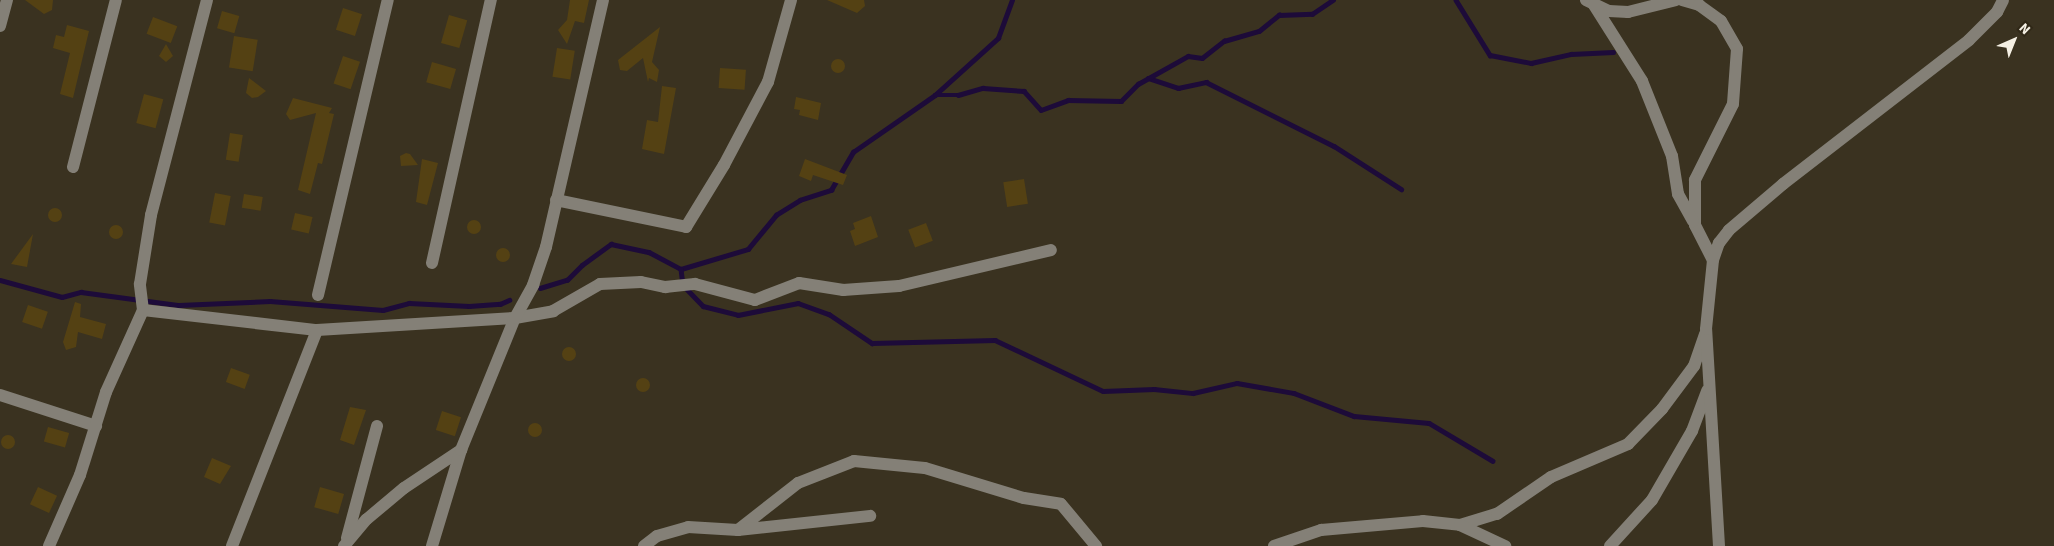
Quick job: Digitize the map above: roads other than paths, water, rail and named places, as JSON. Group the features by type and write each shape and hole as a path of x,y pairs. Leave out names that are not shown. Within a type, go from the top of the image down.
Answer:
{"street":[{"path":"0,26 7,0"},
{"path":"73,167 116,0"},
{"path":"48,546 80,475 106,392 143,310 140,284 151,215 207,0"},
{"path":"318,295 388,0"},
{"path":"432,263 491,0"},
{"path":"432,546 461,450 515,318 533,285 546,247 556,200 578,117 603,0"},
{"path":"556,200 686,226 724,165 768,82 791,0"},
{"path":"1590,3 1628,12 1676,0"},
{"path":"1682,0 1699,5 1721,21 1737,49 1732,104 1696,180 1695,225"},
{"path":"1719,546 1706,329 1713,260 1719,243 1729,230 1969,40 1997,12 2003,0"},
{"path":"1590,3 1642,81 1672,156 1678,194 1713,260"},
{"path":"143,310 317,330 515,318 553,311 600,284 641,282 665,287 695,284 755,300 799,283 843,290 899,286 1051,250"},
{"path":"1274,546 1321,530 1423,521 1460,524 1497,514 1551,477 1628,444 1662,409 1694,366 1706,329"},
{"path":"232,546 317,330"},
{"path":"1610,546 1652,500 1692,430 1710,384"},
{"path":"0,395 96,426"},
{"path":"345,543 377,426"},
{"path":"345,543 404,488 461,450"},
{"path":"738,530 798,483 854,461 925,468 1024,498 1061,504 1096,546"},
{"path":"644,546 657,536 688,527 738,530 870,516"},
{"path":"1460,524 1505,546"}],"waterway":[{"path":"935,95 998,38 1012,0"},
{"path":"681,269 748,249 776,215 800,200 831,190 853,152 935,95 958,95 983,88 1024,91 1041,110 1068,100 1121,101 1138,84 1188,56 1202,58 1224,41 1259,31 1279,15 1312,14 1333,0"},
{"path":"1456,0 1490,55 1531,63 1571,54 1613,52"},
{"path":"1148,78 1178,88 1206,82 1334,146 1401,189"},
{"path":"540,288 567,280 582,265 611,244 649,252 681,269 683,285 703,306 738,315 798,303 829,314 872,343 995,340 1103,391 1154,389 1193,393 1237,383 1294,393 1354,416 1429,423 1493,461"},
{"path":"0,280 62,297 81,292 179,305 270,301 383,310 409,303 469,306 500,304 509,300"}]}
